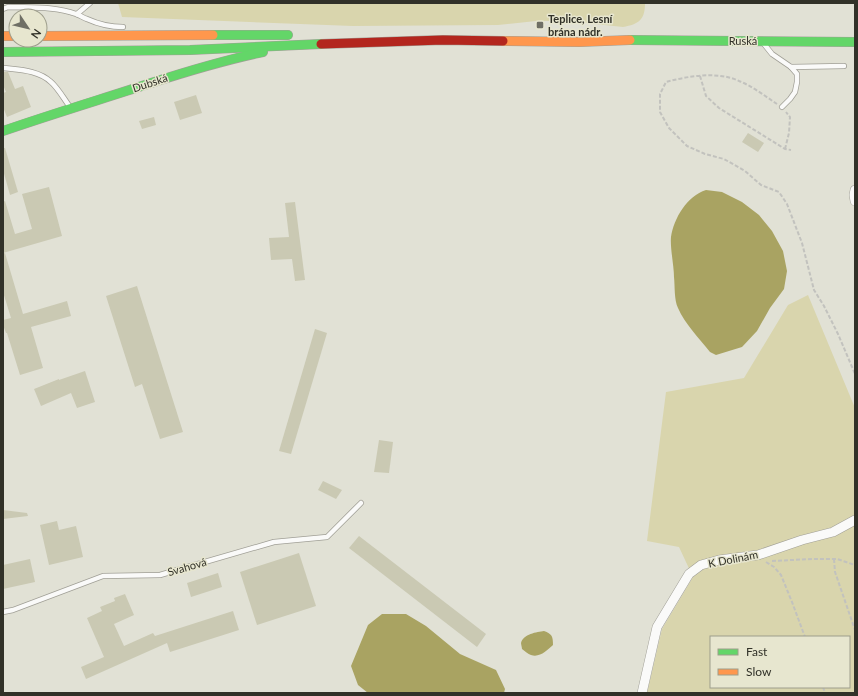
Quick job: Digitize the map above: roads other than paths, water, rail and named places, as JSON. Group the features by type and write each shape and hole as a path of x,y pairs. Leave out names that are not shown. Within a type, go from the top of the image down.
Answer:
{"main road":[{"path":"48,36 300,35"},
{"path":"332,35 584,36 630,40"},
{"path":"3,52 190,50 443,40 572,42 630,40"},
{"name":"Ruská","path":"630,40 855,42"},
{"name":"Dubská","path":"3,131 212,64 301,46"}],"street":[{"path":"855,190 855,201"},
{"name":"K Dolinám","path":"642,693 657,627 689,574 701,565 719,560 758,555 802,540 833,532 855,520"}],"lane":[{"path":"77,14 90,3"},
{"path":"3,9 8,7 61,10 77,14 86,19 112,27 127,28"},
{"path":"170,29 191,36"},
{"path":"762,41 772,54 791,67 797,74 795,92 782,107"},
{"path":"791,67 844,66"},
{"path":"3,68 24,70 43,76 52,82 71,108"},
{"name":"Svahová","path":"3,612 13,610 103,576 160,575 274,542 327,538 361,503"}],"place":[{"name":"Teplice, Lesní brána nádr.","path":"540,25"}]}
